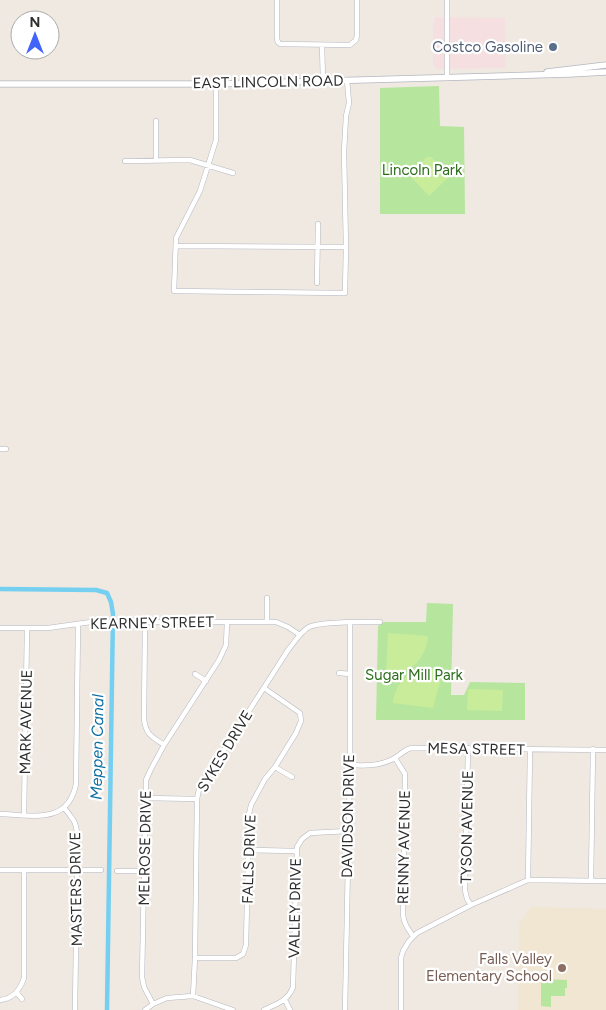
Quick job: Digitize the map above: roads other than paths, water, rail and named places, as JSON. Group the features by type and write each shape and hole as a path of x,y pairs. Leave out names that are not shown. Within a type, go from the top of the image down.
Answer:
{"main road":[{"name":"EAST LINCOLN ROAD","path":"536,75 606,64"},
{"name":"EAST LINCOLN ROAD","path":"0,84 216,84 606,72"}],"street":[{"path":"277,0 278,42 280,44 322,45 350,45 356,40 357,0"},
{"path":"447,0 447,78"},
{"path":"322,45 323,81"},
{"path":"216,84 216,140 200,191 176,238 174,291 345,293 344,152 346,116 349,103 347,80"},
{"path":"156,121 156,160"},
{"path":"124,161 190,160 233,173"},
{"path":"317,283 318,224"},
{"path":"176,246 346,247"},
{"path":"0,449 6,449"},
{"path":"267,598 267,622"},
{"name":"KEARNEY STREET","path":"0,628 48,628 91,622 276,622 300,635"},
{"path":"145,622 145,729 148,734 164,745"},
{"name":"MELROSE DRIVE","path":"153,1004 144,987 142,977 146,780 164,745 220,660 226,645 227,622"},
{"name":"SYKES DRIVE","path":"193,996 197,799 199,789 288,650 300,635 308,628 325,624 380,622"},
{"name":"DAVIDSON DRIVE","path":"345,1010 350,766 350,623"},
{"path":"0,814 49,815 57,813 71,800 76,784 78,625"},
{"name":"MARK AVENUE","path":"24,815 27,629"},
{"path":"195,674 206,681"},
{"path":"339,674 350,674"},
{"name":"FALLS DRIVE","path":"195,958 236,958 243,954 246,945 250,805 296,733 301,721 300,713 264,688"},
{"name":"MESA STREET","path":"350,766 383,764 411,748 606,750"},
{"name":"TYSON AVENUE","path":"468,748 465,890 471,905"},
{"path":"590,881 593,749"},
{"path":"528,880 530,750"},
{"name":"RENNY AVENUE","path":"395,758 405,774 403,915 404,922 413,936"},
{"path":"275,766 292,777"},
{"path":"146,798 197,799"},
{"name":"MASTERS DRIVE","path":"64,808 76,826 75,1010"},
{"name":"VALLEY DRIVE","path":"285,1000 293,987 296,847 310,833 348,831"},
{"path":"248,850 296,851"},
{"path":"0,870 100,870"},
{"path":"0,1000 7,999 16,992 22,983 24,971 24,870"},
{"path":"117,870 144,871"},
{"path":"401,1010 401,958 403,951 413,936 471,905 528,880 606,881"},
{"path":"16,992 22,999"},
{"path":"145,1010 167,998 193,996 233,1010"},
{"path":"264,1010 285,1000 290,1010"}],"waterway":[{"name":"Meppen Canal","path":"0,589 96,590 107,593 111,602 113,614 107,1010"}],"place":[{"name":"Costco Gasoline","path":"553,47"},
{"name":"Falls Valley Elementary School","path":"562,968"}],"park label":[{"name":"Lincoln Park","path":"422,170"},
{"name":"Sugar Mill Park","path":"414,675"}]}
